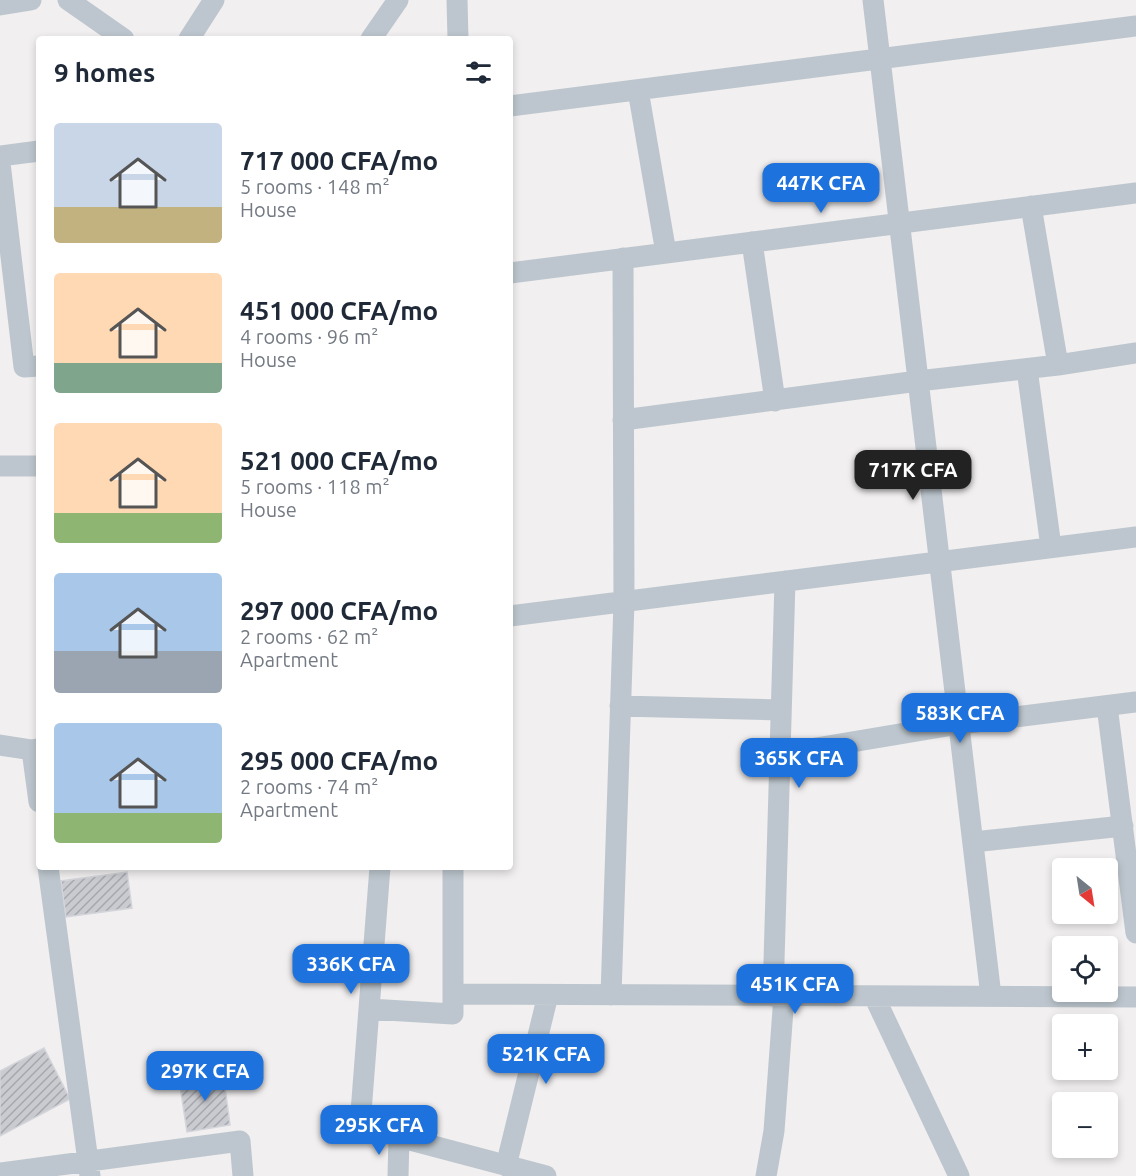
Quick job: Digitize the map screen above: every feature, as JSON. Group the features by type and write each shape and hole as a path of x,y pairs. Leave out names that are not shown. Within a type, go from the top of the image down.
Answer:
{"street":[{"path":"0,4 31,0"},
{"path":"68,0 120,36"},
{"path":"191,36 214,0"},
{"path":"372,36 398,0"},
{"path":"457,0 458,36"},
{"path":"873,0 991,996"},
{"path":"513,106 1136,26"},
{"path":"638,90 666,253"},
{"path":"0,156 36,151"},
{"path":"0,163 24,367 36,366"},
{"path":"513,273 1136,193"},
{"path":"1031,207 1058,365"},
{"path":"752,242 776,401"},
{"path":"611,995 624,602 622,258"},
{"path":"623,420 918,381 1028,369 1136,353"},
{"path":"1028,369 1051,547"},
{"path":"0,466 36,466"},
{"path":"513,616 1136,537"},
{"path":"766,1176 774,1131 785,581"},
{"path":"780,754 959,724 1136,702"},
{"path":"621,706 781,710"},
{"path":"1107,706 1136,933"},
{"path":"0,745 35,749"},
{"path":"973,842 1123,826"},
{"path":"48,870 89,1169"},
{"path":"380,870 360,1125 546,1176"},
{"path":"369,1009 453,1014 453,870"},
{"path":"453,994 1136,997"},
{"path":"506,1166 548,995"},
{"path":"874,996 959,1176"},
{"path":"398,1176 399,1137"},
{"path":"0,1173 89,1169 240,1142 243,1176"}],"building":[{"path":"127,872 132,908 66,917 61,881"},
{"path":"44,1048 70,1099 0,1136 0,1071"},
{"path":"223,1072 230,1125 187,1132 179,1079"}]}
